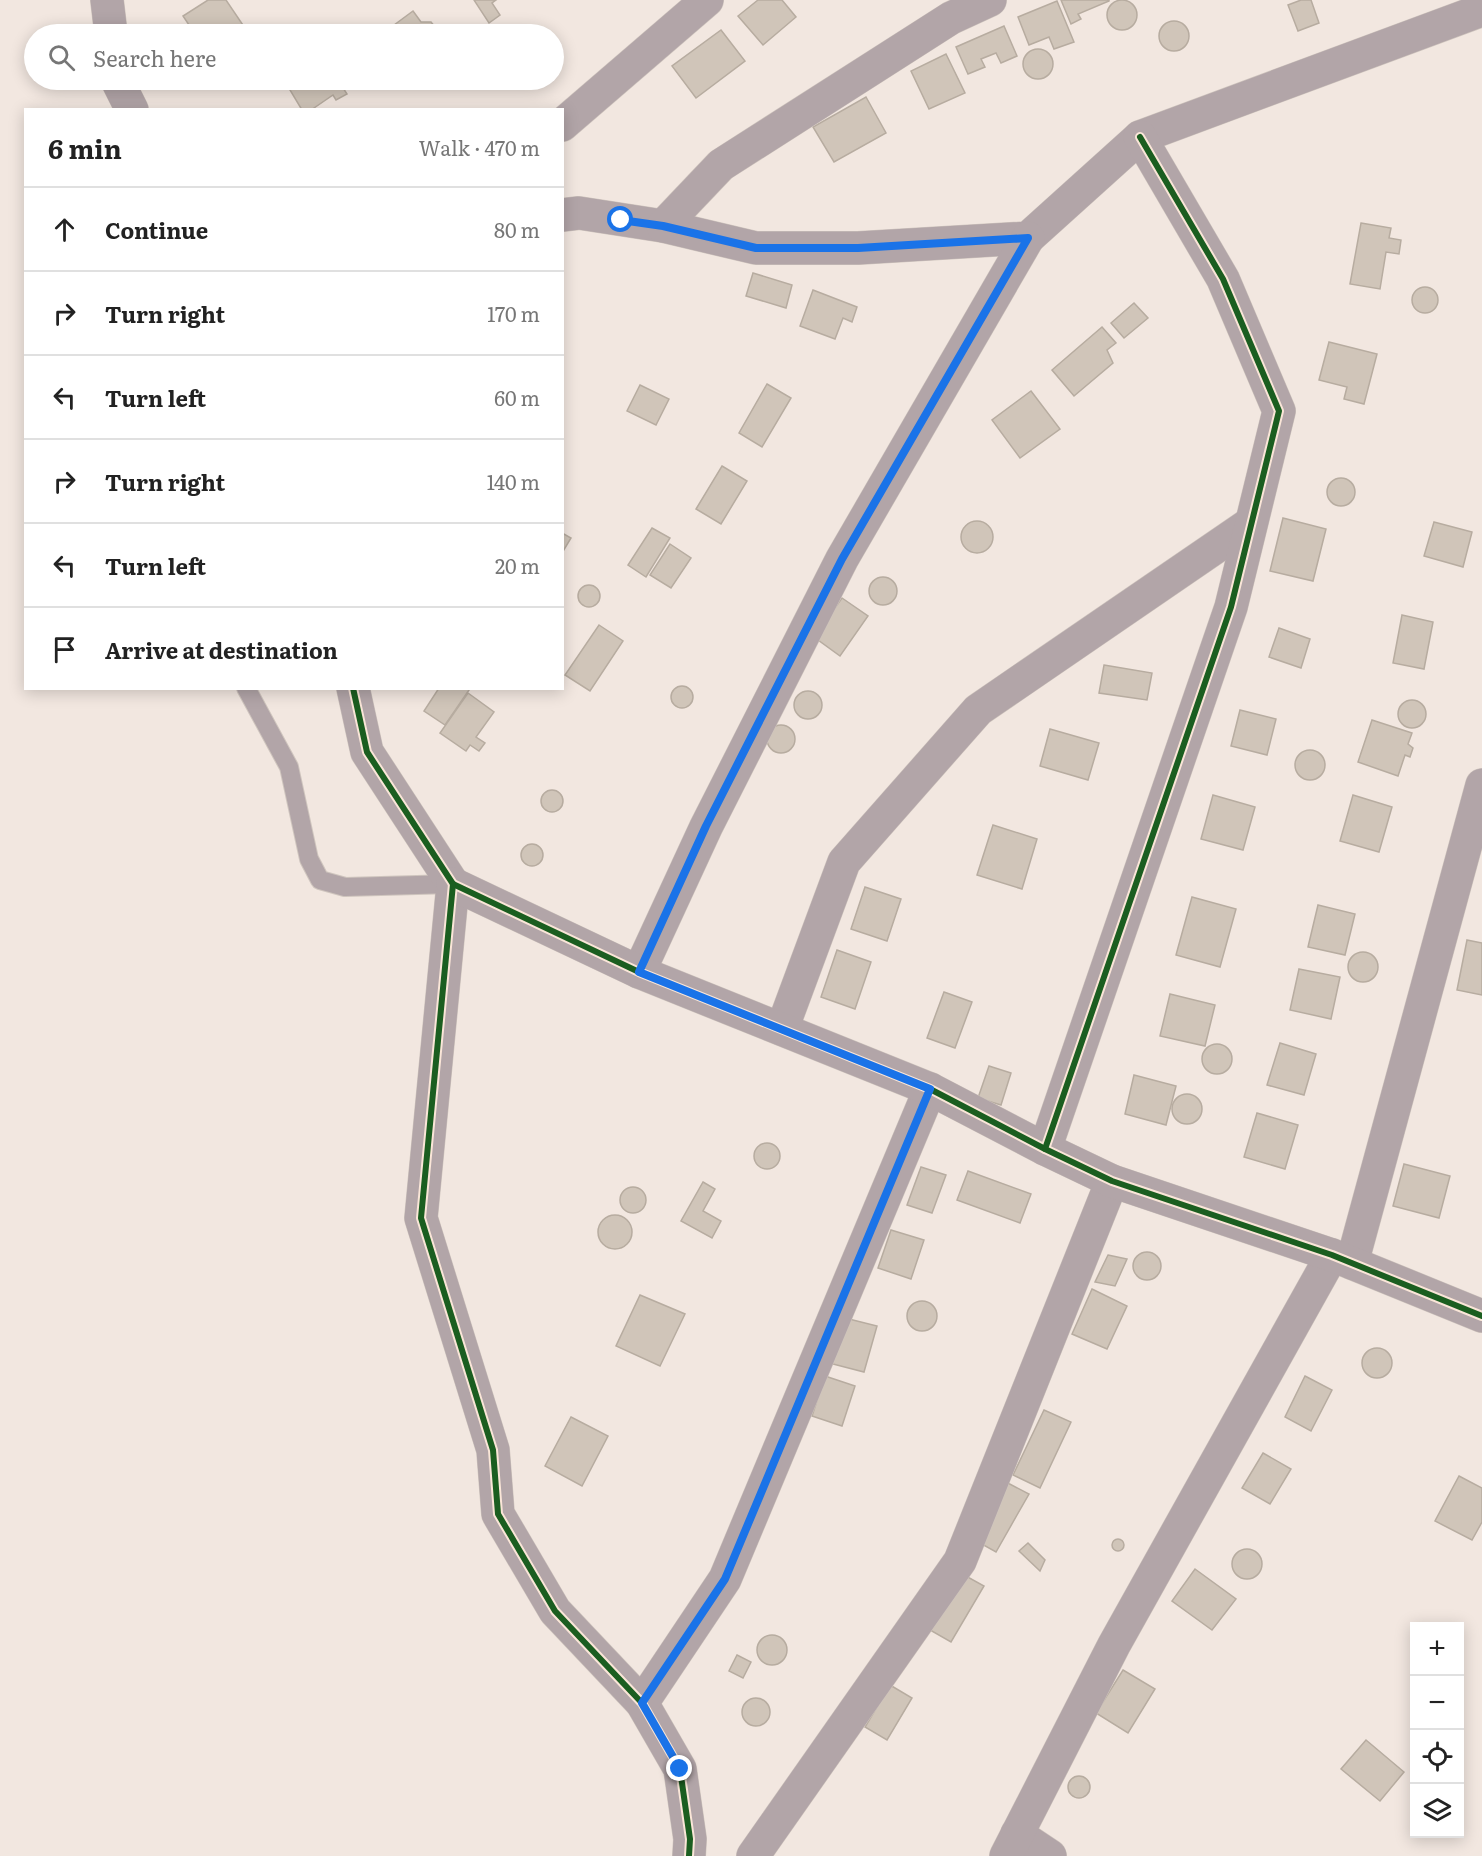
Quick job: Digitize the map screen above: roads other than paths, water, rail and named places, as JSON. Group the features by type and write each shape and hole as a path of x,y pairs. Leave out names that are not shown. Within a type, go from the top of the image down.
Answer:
{"street":[{"path":"107,0 110,24"},
{"path":"564,123 707,0"},
{"path":"663,226 721,165 951,18 990,0"},
{"path":"639,972 706,826 842,559 1028,238 1140,137 1482,10"},
{"path":"122,90 131,108"},
{"path":"1045,1149 1231,607 1279,411 1223,279 1140,137"},
{"path":"568,206 756,248 858,248 1028,238"},
{"path":"782,1029 844,862 978,710 1251,523"},
{"path":"353,690 367,752 453,884 639,972 930,1089 1045,1149 1112,1180 1342,1259 1482,1316"},
{"path":"1050,1856 1012,1845 1114,1645 1342,1259 1482,785"},
{"path":"453,884 421,1218 493,1450 498,1514 555,1611 642,1703 680,1769 690,1839 689,1856"},
{"path":"642,1703 725,1579 930,1089"},
{"path":"753,1856 960,1562 1112,1180"}],"lane":[{"path":"247,690 289,767 309,859 320,880 345,887 453,884"}]}
